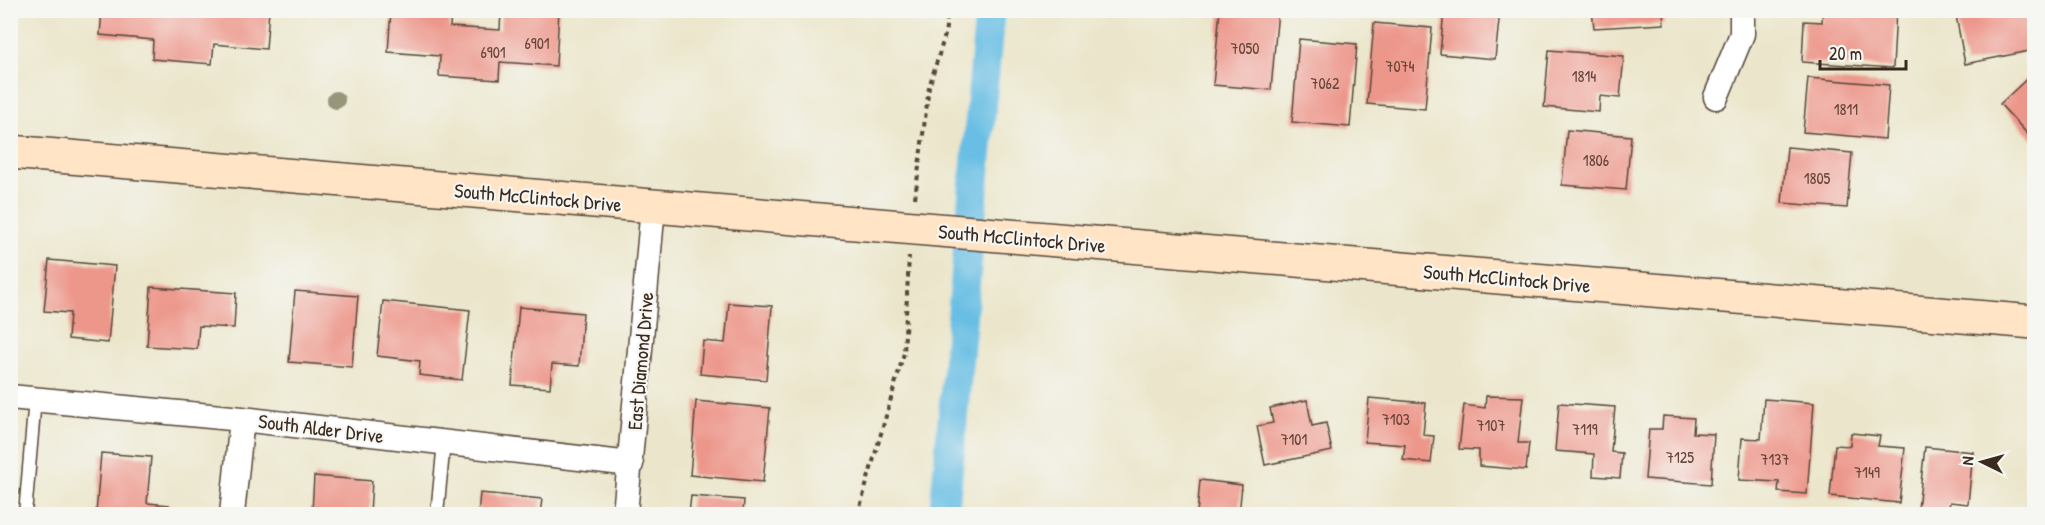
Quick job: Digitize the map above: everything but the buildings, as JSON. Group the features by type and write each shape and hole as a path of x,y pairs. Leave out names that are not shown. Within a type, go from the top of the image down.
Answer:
{"main road":[{"name":"South McClintock Drive","path":"10,152 2034,322"}],"street":[{"path":"1716,97 1742,34 1742,10"},
{"name":"East Diamond Drive","path":"625,514 653,207"},
{"name":"South Alder Drive","path":"10,397 242,419 631,464"},
{"path":"232,514 242,419"}],"lane":[{"path":"25,514 35,399"},
{"path":"437,514 444,442"}],"path":[{"path":"919,167 929,87 945,34 948,10"},
{"path":"858,514 904,353 907,284"}],"waterway":[{"path":"944,514 990,10"}]}
